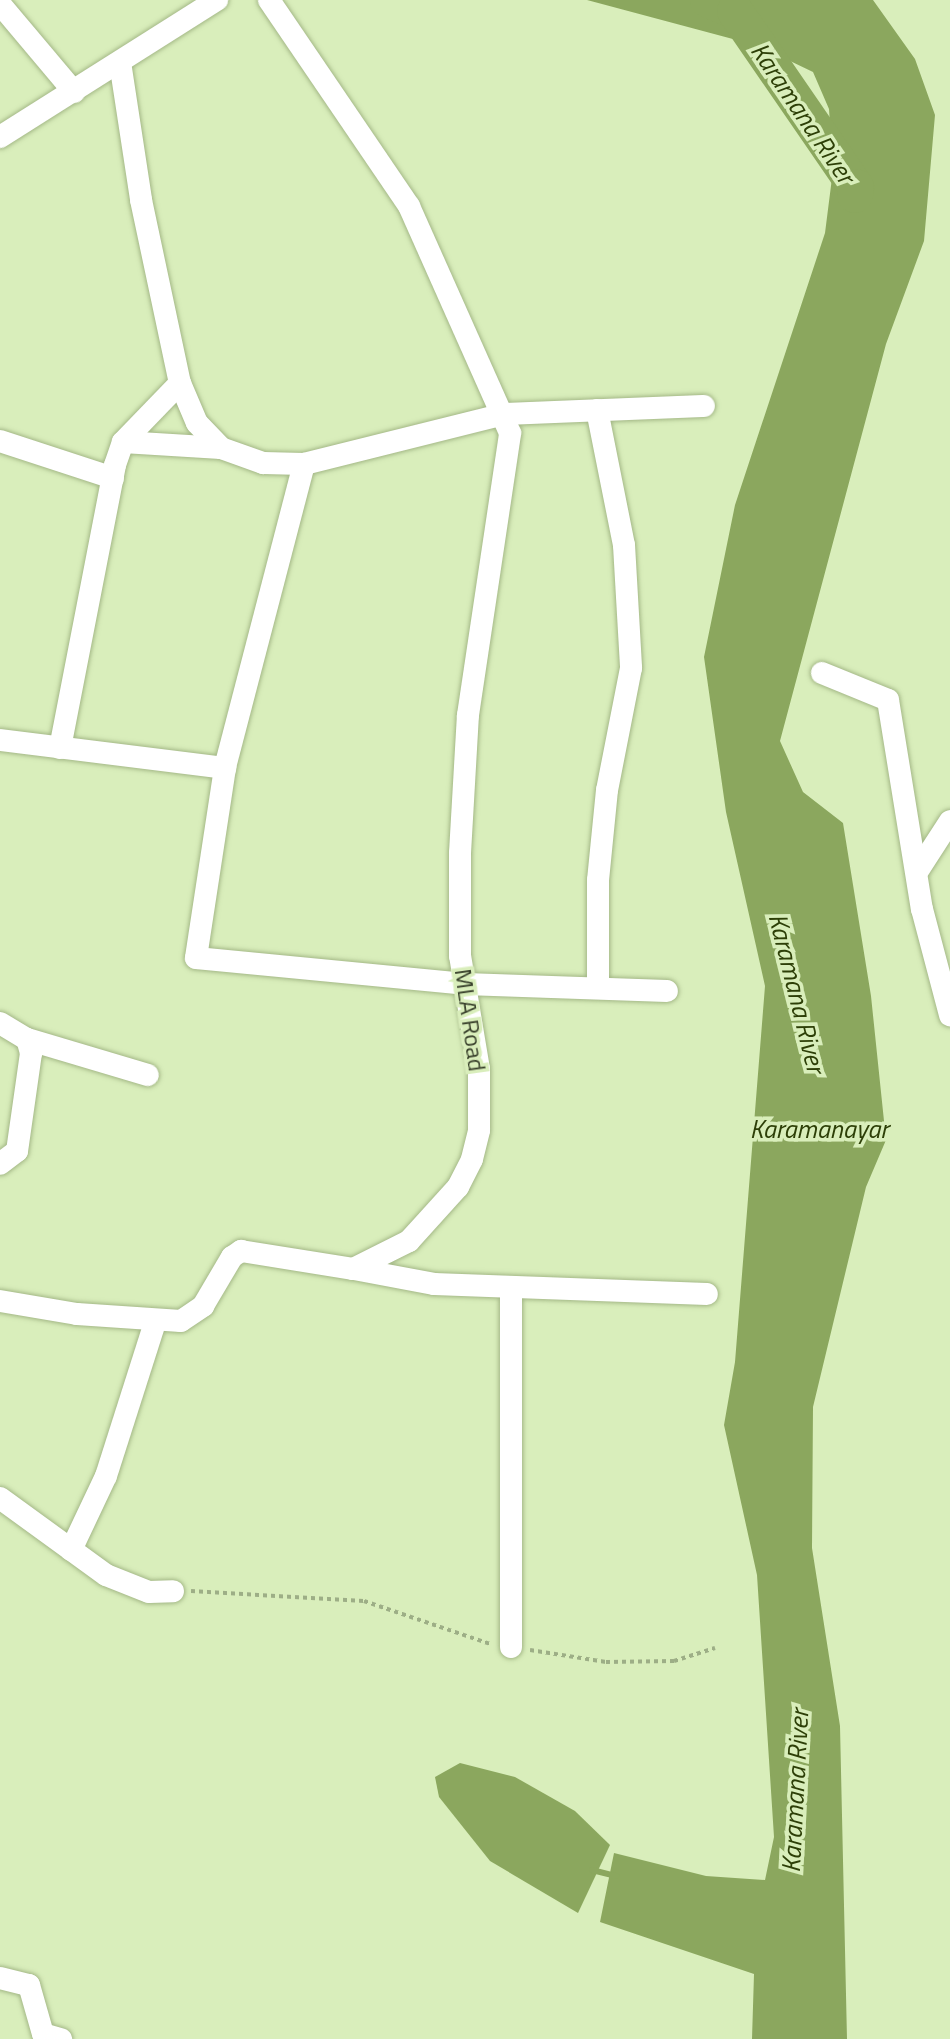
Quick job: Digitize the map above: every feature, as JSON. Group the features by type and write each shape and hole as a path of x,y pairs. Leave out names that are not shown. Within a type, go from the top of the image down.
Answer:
{"street":[{"path":"0,137 217,0"},
{"name":"MLA Road","path":"269,0 409,206 510,433 468,715 460,853 465,984 479,1069 479,1130 472,1159 458,1187 409,1241 353,1269"},
{"path":"0,4 74,92"},
{"path":"120,62 141,200 180,383 197,423 221,448"},
{"path":"60,748 113,478 123,442 180,383"},
{"path":"123,442 221,448 263,463 304,464 504,414 704,406"},
{"path":"597,410 624,545 631,668 606,805 598,880 598,988"},
{"path":"0,441 113,478"},
{"path":"304,464 225,768 196,958 465,984 667,991"},
{"path":"822,673 888,700 919,869 922,909 950,1015"},
{"path":"0,740 225,768"},
{"path":"919,869 950,821"},
{"path":"0,1023 27,1039 148,1075"},
{"path":"0,1164 17,1151 31,1077 27,1039"},
{"path":"0,1301 155,1322 193,1316 241,1251 263,1250 317,1267 353,1269 434,1284 707,1294"},
{"path":"511,1287 511,1647"},
{"path":"71,1550 106,1476 155,1322"},
{"path":"0,1498 71,1550 132,1587 173,1591"},
{"path":"0,1978 29,1985 43,2034 61,2039"}],"path":[{"path":"173,1591 364,1601 474,1642 606,1662 674,1661 715,1648"}],"water":[{"name":"Karamanayar","path":"587,0 873,0 915,59 935,115 924,241 886,344 780,741 803,792 843,823 871,996 886,1140 866,1187 813,1407 812,1548 840,1726 847,2039 752,2039 754,1974 600,1922 614,1853 706,1876 765,1880 774,1837 757,1575 724,1425 735,1362 765,986 726,812 704,657 735,505 825,233 833,170 829,109 813,72 759,46"},
{"path":"460,1763 515,1777 575,1811 610,1845 578,1913 490,1861 439,1797 435,1777"}],"waterway":[{"name":"Karamana River","path":"708,0 735,11 856,187 855,195"},
{"path":"592,1870 616,1876"}]}
